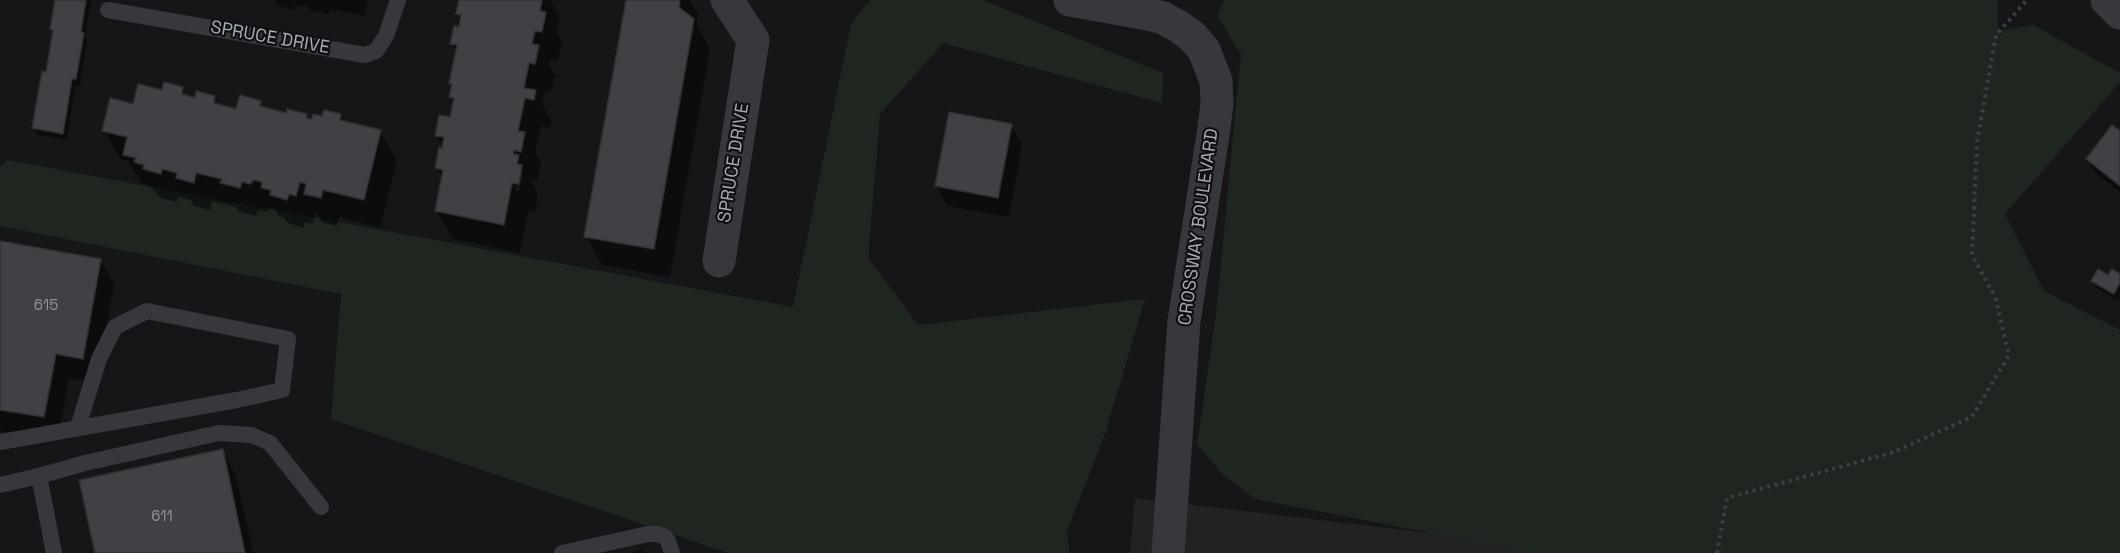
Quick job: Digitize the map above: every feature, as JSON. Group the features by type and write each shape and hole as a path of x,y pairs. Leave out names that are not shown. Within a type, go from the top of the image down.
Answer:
{"street":[{"name":"SPRUCE DRIVE","path":"719,261 753,40 728,0"},
{"name":"CROSSWAY BOULEVARD","path":"1075,0 1148,14 1163,18 1178,26 1193,37 1204,50 1216,81 1217,104 1214,128 1184,321 1168,553"},
{"path":"2107,0 2120,13"}],"lane":[{"name":"SPRUCE DRIVE","path":"108,9 365,55 376,51 386,36 398,0"},
{"path":"0,442 282,390 288,339 147,311 115,327 99,359 78,427"},
{"path":"0,485 219,433 251,435 270,443 321,507"},
{"path":"39,476 54,553"},
{"path":"562,553 657,534 665,537 672,553"}],"path":[{"path":"1717,553 1727,498 1891,453 1972,417 2009,355 1995,297 1972,255 1977,142 1996,35 2027,0"}],"shaded area":[{"path":"870,0 982,0 1163,73 1162,103 943,43 880,114 868,258 918,325 1145,299 1106,431 1067,531 1069,553 728,553 331,419 341,294 0,226 0,167 7,160 793,307 851,24"},
{"path":"1224,0 1998,0 1998,31 2033,25 2120,73 2120,82 2005,214 2044,291 2120,330 2120,553 1535,553 1255,499 1223,475 1197,444 1216,315 1241,54 1217,16"},
{"path":"1135,498 1596,553 1130,553"}],"building":[{"path":"55,0 86,0 81,32 84,33 76,79 72,79 63,134 32,128 42,71 46,72"},
{"path":"459,0 542,0 540,11 546,12 542,32 535,31 532,44 539,45 535,64 529,63 524,88 536,90 534,100 525,98 518,131 525,132 521,152 514,150 513,154 519,155 517,164 522,165 519,184 512,183 504,225 435,211 443,170 435,168 439,147 442,148 444,137 435,136 439,115 450,117 454,98 449,97 452,84 449,84 457,45 450,44 454,26 459,27 461,15 456,14"},
{"path":"626,0 680,0 679,7 694,19 654,249 584,237"},
{"path":"164,82 183,87 182,94 195,98 196,91 215,96 214,103 236,109 240,95 261,101 260,106 286,113 287,109 307,114 306,118 312,119 313,114 322,116 324,110 341,114 340,120 381,130 364,200 323,190 321,198 304,194 306,184 300,182 296,196 289,194 287,200 270,195 271,190 261,188 262,182 254,180 250,184 242,182 240,188 220,183 222,179 196,173 194,183 176,178 177,173 162,169 161,174 143,169 144,165 134,162 136,158 123,155 127,137 102,131 110,98 133,104 138,84 162,90"},
{"path":"949,112 1012,124 998,198 935,186"},
{"path":"2112,125 2120,131 2120,186 2086,159"},
{"path":"0,241 101,259 83,359 56,354 44,417 0,410"},
{"path":"2098,269 2108,275 2112,269 2120,274 2120,283 2114,294 2091,281"},
{"path":"223,449 245,553 95,553 79,480"}]}
